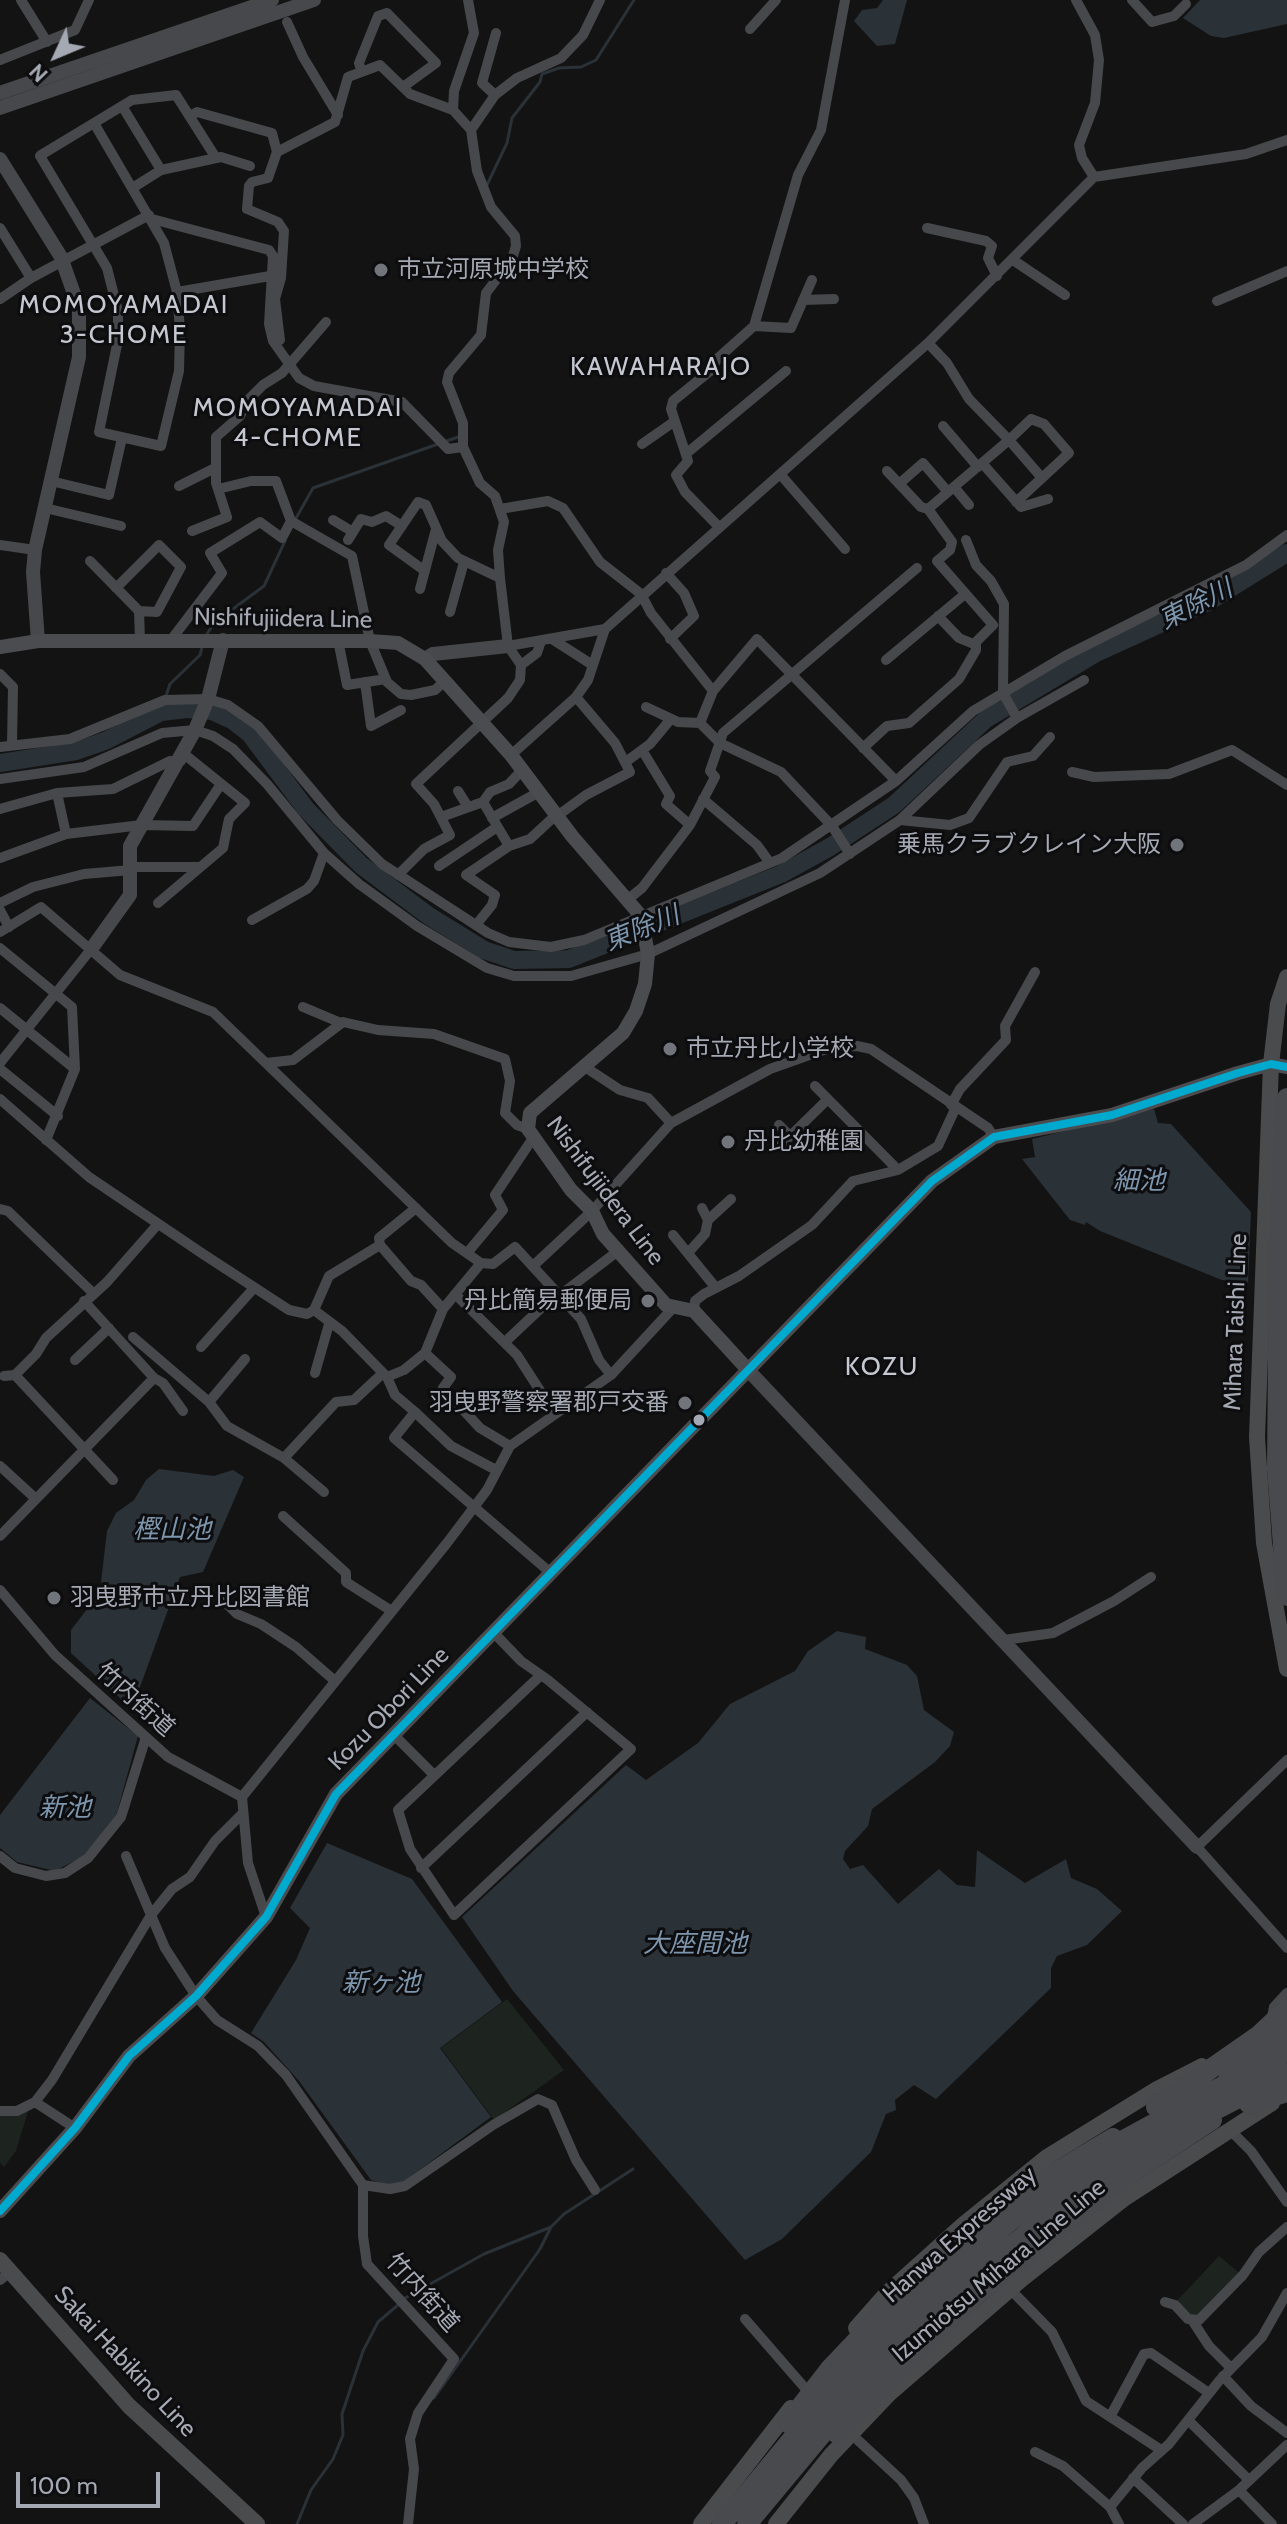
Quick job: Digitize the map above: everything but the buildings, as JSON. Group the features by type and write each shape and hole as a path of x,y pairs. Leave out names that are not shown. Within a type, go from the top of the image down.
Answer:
{"highway":[{"path":"1287,1098 1279,1245 1277,1469 1287,1596"},
{"path":"1068,2189 1130,2125 1258,2036 1287,2009"},
{"path":"732,2522 804,2401 884,2312 963,2239 1026,2190 1283,2032"},
{"name":"Hanwa Expressway","path":"732,2522 900,2346 1068,2189 1175,2109 1287,2051"},
{"name":"Hanwa Expressway","path":"1068,2189 1287,2073"},
{"path":"756,2524 820,2450 937,2331 1015,2263 1127,2176 1233,2107 1287,2084"},
{"path":"1068,2189 1253,2102 1287,2093"}],"main road":[{"name":"Nishifujiidera Line","path":"0,647 38,641 338,640 398,643 425,659 511,755 556,815 641,916 647,950 645,984 636,1011 623,1033 530,1113 530,1134 571,1190 592,1211 603,1234 672,1309"},
{"name":"Mihara Taishi Line","path":"1287,977 1278,1004 1279,1066 1257,1437 1264,1543 1287,1669"},
{"path":"672,1309 694,1311 749,1371 932,1181 994,1137 1112,1115 1279,1066"},
{"name":"Kozu Obori Line","path":"0,2211 75,2128 129,2056 196,1996 266,1917 330,1804 749,1371"},
{"path":"1257,1437 1287,1436"},
{"name":"Izumiotsu Mihara Line Line","path":"701,2524 805,2390 886,2294 1047,2157 1157,2089 1283,2032"},
{"name":"Izumiotsu Mihara Line Line","path":"776,2524 851,2434 889,2394 1010,2289 1125,2198 1287,2093"},
{"name":"Sakai Habikino Line","path":"3,2271 129,2406 257,2524"}],"street":[{"path":"36,0 23,3 47,42"},
{"path":"0,60 75,30 89,0"},
{"path":"0,93 272,0"},
{"path":"0,108 314,0"},
{"path":"453,110 454,91 474,33 468,0"},
{"path":"471,130 495,95 517,78 561,58 583,35 600,0"},
{"path":"750,29 776,0"},
{"path":"719,527 685,492 676,475 688,461 671,409 673,401 710,371 718,358 754,326 798,175 821,130 845,0"},
{"path":"1091,0 1078,2 1095,35 1099,60 1095,103 1079,145 1082,158 1094,177"},
{"path":"1132,0 1152,22 1174,16 1186,4"},
{"path":"361,70 359,63 378,16 387,13 436,63 403,87"},
{"path":"287,22 303,57 338,115"},
{"path":"495,95 482,83 496,33"},
{"path":"277,152 335,122 348,77 380,65 410,94 453,110 471,130 477,171 491,207 515,236 512,259 486,293 481,335 449,373 447,382 463,423 463,447 480,483 495,496 504,522 498,550 500,578 508,646 521,665 520,680 508,698 416,784 441,817 450,835 424,849 398,875"},
{"path":"94,123 164,243 177,292 179,371 161,446 99,432 118,340 118,311 107,268 40,156 94,123 132,100 176,95 216,158"},
{"path":"122,106 161,170"},
{"path":"190,116 197,112 272,133 277,152 268,178 252,182 249,186 247,209 278,222 284,231 281,278 275,299 278,335 287,362"},
{"path":"511,755 576,697 588,680 605,629 928,343 1094,177 1246,154 1287,140"},
{"path":"134,187 161,170 216,158 250,166"},
{"path":"0,159 62,260 72,282 80,331 79,357 35,550 33,572 38,641"},
{"path":"0,299 93,243 150,217 269,250 273,256 269,324 273,341 299,378 314,386 402,402 448,449 463,447"},
{"path":"0,228 31,278"},
{"path":"927,228 986,241 992,246 988,258 997,276"},
{"path":"1013,260 1065,295"},
{"path":"1217,301 1287,271"},
{"path":"177,292 270,276"},
{"path":"754,326 791,328 812,280"},
{"path":"803,300 834,299"},
{"path":"192,531 227,517 215,468 216,437 240,416 248,400 263,385 282,373 287,362 326,322"},
{"path":"928,343 947,363 969,399 1042,478"},
{"path":"687,453 786,371"},
{"path":"928,509 1031,419 1044,424 1069,453 1016,502"},
{"path":"642,444 675,421"},
{"path":"943,426 1021,507 1048,499"},
{"path":"51,481 109,495 122,438"},
{"path":"899,484 923,463 969,505"},
{"path":"179,486 215,468"},
{"path":"887,471 921,507 928,509 952,542 950,550 937,561 998,626"},
{"path":"780,474 845,549"},
{"path":"218,489 251,481 276,481 291,521 352,556 370,641 386,679 395,690 411,695 435,690 446,680"},
{"path":"500,509 517,509 548,501 563,508 600,562 641,594 670,639 713,691"},
{"path":"425,571 389,545 418,502 426,505 442,541 464,562 500,578"},
{"path":"45,508 121,526"},
{"path":"333,520 350,536 361,519 372,522 386,516 402,526"},
{"path":"171,640 222,573 210,553 260,522 282,538 291,521"},
{"path":"420,589 437,528"},
{"path":"0,674 13,687 6,746 70,739 165,700 208,699 228,705 258,726 359,843 398,875 476,925 509,942 551,947 584,940 770,863 832,826 896,781 973,711 1065,656 1246,565 1287,535"},
{"path":"966,540 976,565 991,581 1004,604 998,626 1003,693 1017,718"},
{"path":"0,545 35,550"},
{"path":"90,561 116,588 139,611 157,612 181,567 159,545 116,588"},
{"path":"450,612 464,562"},
{"path":"627,900 642,888 690,825 715,777 710,771 723,733 917,568"},
{"path":"666,573 684,593 694,616 670,639"},
{"path":"886,660 965,594"},
{"path":"139,611 140,640"},
{"path":"938,616 959,638 976,645"},
{"path":"863,748 887,726 909,723 922,713 959,679 976,645 998,626"},
{"path":"425,659 433,654 508,646 605,629"},
{"path":"700,723 713,691 733,672 757,639 896,781"},
{"path":"58,1116 0,1066 130,895 130,846 182,758 208,699 210,640"},
{"path":"338,640 347,685 386,679"},
{"path":"546,640 591,664"},
{"path":"521,665 537,653 546,640"},
{"path":"0,779 84,767 162,733 195,730 233,749 324,853 359,884 417,926 487,968 514,976 571,976 647,950 759,904 900,820 979,745 1017,718 1084,680"},
{"path":"365,682 371,726 401,710"},
{"path":"476,925 492,905 495,895 466,875 509,846 530,839 556,815 586,795 630,772 627,761 576,697"},
{"path":"646,707 670,720 700,723 720,743 781,772 832,826 849,852"},
{"path":"627,761 670,720"},
{"path":"900,820 950,825 969,818 1007,762 1033,756 1050,737"},
{"path":"642,750 670,796 666,804 690,825"},
{"path":"1072,772 1094,777 1169,774 1232,750 1287,785"},
{"path":"0,809 57,793 113,789 182,758 245,803 229,819 223,848 158,903"},
{"path":"441,817 483,802 490,792 509,784 522,770"},
{"path":"0,858 66,834 142,825 193,826 221,784"},
{"path":"458,791 468,807"},
{"path":"439,866 539,792"},
{"path":"57,793 66,834"},
{"path":"703,799 757,845 770,863"},
{"path":"483,802 509,846"},
{"path":"252,920 307,889 314,881 324,853"},
{"path":"0,903 33,887 84,874 131,868 200,867"},
{"path":"0,910 4,929 41,907 120,975 213,1012 452,1243 481,1263 493,1264 515,1247 581,1319 599,1360 611,1375"},
{"path":"0,948 72,1007 75,1069 46,1140"},
{"path":"694,1311 695,1301 812,1225 853,1181 898,1170 938,1146 960,1089 1006,1040 1005,1026 1035,972"},
{"path":"303,1007 341,1023 434,1034 505,1059 510,1081 505,1113 530,1134 495,1195 503,1210 468,1252"},
{"path":"0,1008 75,1069"},
{"path":"266,1063 293,1060 341,1023"},
{"path":"533,1266 592,1211 671,1123 781,1064 829,1048 857,1046 871,1049 994,1137"},
{"path":"585,1067 620,1090 648,1098 671,1123"},
{"path":"815,1086 898,1170"},
{"path":"0,1099 89,1177 289,1310 307,1314 314,1310 329,1276 380,1245"},
{"path":"779,1147 828,1099"},
{"path":"779,1125 790,1136"},
{"path":"688,1253 701,1241 708,1220 731,1199"},
{"path":"416,1208 379,1238 380,1245 411,1281 421,1285 443,1309"},
{"path":"702,1208 708,1220"},
{"path":"0,1209 8,1211 93,1293"},
{"path":"113,1480 10,1376 158,1224"},
{"path":"673,1235 716,1288"},
{"path":"505,1342 558,1295 618,1251"},
{"path":"284,1458 336,1402 354,1400 385,1375 404,1370 425,1353 443,1309 481,1263"},
{"path":"201,1347 254,1288"},
{"path":"455,1294 505,1342 534,1376 555,1414"},
{"path":"84,1301 154,1378 163,1383 183,1411"},
{"path":"266,1917 248,1863 242,1797 474,1508 510,1446 611,1375 672,1309"},
{"path":"314,1310 342,1331 385,1375 395,1395 451,1446 496,1470"},
{"path":"315,1373 329,1324"},
{"path":"75,1360 109,1328"},
{"path":"133,1337 209,1402 227,1426 284,1458 324,1492"},
{"path":"425,1353 451,1377 443,1388 480,1428 510,1446"},
{"path":"209,1402 245,1359"},
{"path":"749,1371 1004,1640 1287,1948"},
{"path":"0,1536 154,1378"},
{"path":"415,1412 394,1438 552,1574"},
{"path":"0,1466 36,1499"},
{"path":"283,1516 346,1573 346,1582 390,1610"},
{"path":"1004,1640 1053,1633 1114,1601 1151,1577"},
{"name":"竹内街道","path":"0,1590 35,1627 55,1655 168,1757 242,1797"},
{"path":"219,1596 237,1614 261,1624 296,1647 335,1681"},
{"path":"494,1633 631,1749 454,1915 410,1849 398,1810 541,1675"},
{"path":"421,1868 587,1712"},
{"path":"395,1736 434,1775"},
{"path":"0,1856 15,1868 46,1876 65,1873 88,1858 121,1817 146,1737"},
{"path":"1197,1847 1287,1760"},
{"path":"0,2111 17,2111 35,2102 151,1915 172,1889 190,1877 215,1841 242,1814"},
{"path":"126,1856 165,1948 196,1996 217,2020 258,2046 286,2075 363,2185 390,2189 405,2186 493,2125 538,2099 552,2105 576,2160 595,2190"},
{"path":"1283,2032 1274,2007 1287,1993"},
{"path":"35,2102 75,2128"},
{"path":"1229,2129 1251,2151 1287,2202"},
{"name":"竹内街道","path":"363,2185 363,2236 367,2264 454,2359 418,2413 410,2439 414,2469 408,2524"},
{"path":"1192,2320 1199,2320 1219,2301 1259,2252 1287,2227"},
{"path":"1010,2289 1052,2332 1086,2401 1161,2450"},
{"path":"1110,2507 1268,2329 1287,2293"},
{"path":"1165,2302 1192,2320 1251,2406 1287,2433"},
{"path":"745,2319 805,2390 901,2480 914,2498 924,2524"},
{"path":"1111,2415 1144,2354 1151,2353 1209,2393"},
{"path":"1188,2420 1249,2480"},
{"path":"1193,2524 1239,2490 1287,2445"},
{"path":"1035,2452 1063,2466 1110,2507 1119,2524"},
{"path":"1133,2478 1183,2524"},
{"path":"1239,2490 1269,2523"}],"shaded area":[{"path":"507,1999 564,2070 494,2120 441,2048"},
{"path":"29,2108 16,2151 4,2167 0,2163 0,2113"},
{"path":"1219,2256 1242,2275 1192,2320 1175,2303"}],"water":[{"path":"883,0 907,0 895,44 877,46 854,21 862,10 877,8"},
{"path":"1200,0 1287,0 1287,24 1224,38 1211,36 1183,18"},
{"name":"細池","path":"1154,1109 1158,1123 1171,1124 1251,1212 1248,1283 1222,1280 1100,1231 1086,1222 1085,1225 1070,1220 1022,1159 1035,1157 1032,1139"},
{"name":"樫山池","path":"159,1469 214,1476 233,1470 244,1477 203,1572 180,1577 132,1709 71,1653 71,1630 104,1587 101,1582 107,1531 116,1513 134,1500 146,1480"},
{"name":"大座間池","path":"837,1631 866,1637 865,1649 907,1665 917,1676 924,1710 954,1732 950,1746 935,1762 872,1809 868,1826 845,1851 843,1859 850,1869 863,1865 898,1904 939,1869 957,1885 975,1887 977,1850 1025,1883 1066,1859 1071,1878 1097,1889 1122,1911 1087,1945 1057,1956 1051,1968 1051,1988 936,2099 914,2085 895,2100 896,2110 886,2114 871,2152 782,2239 745,2260 513,1991 462,1917 626,1765 646,1780 698,1743 730,1704 795,1671 808,1651"},
{"name":"新池","path":"90,1698 138,1736 115,1820 82,1857 55,1871 17,1862 0,1848 0,1815"},
{"name":"新ヶ池","path":"327,1843 412,1879 502,2002 440,2048 491,2117 403,2182 388,2185 371,2180 299,2081 264,2042 251,2033 296,1960 310,1928 290,1908"}],"waterway":[{"path":"486,187 507,143 512,118 540,82 542,74 559,68 581,67 596,60 634,0"},
{"path":"295,520 313,488 458,437"},
{"path":"205,637 214,623 264,586 285,541"},
{"name":"東除川","path":"0,763 76,751 105,741 161,712 187,709 212,711 232,720 250,734 306,809 361,865 429,916 484,950 514,960 569,959 781,874 830,847 894,805 986,719 1096,653 1208,602 1287,553"},
{"path":"165,699 170,684 200,655 203,644"},
{"path":"434,2398 540,2249 551,2227 564,2214 633,2169"},
{"path":"405,2298 484,2254 551,2227"},
{"path":"297,2524 311,2490 333,2459 343,2435 342,2414 363,2351 378,2322 398,2305"}],"transit line":[{"path":"0,2211 75,2128 129,2056 196,1996 266,1917 336,1794 932,1181 994,1137 1112,1115 1271,1064 1287,1067"}],"place":[{"name":"市立河原城中学校","path":"381,270"},
{"name":"乗馬クラブクレイン大阪","path":"1177,845"},
{"name":"市立丹比小学校","path":"670,1049"},
{"name":"丹比幼稚園","path":"728,1142"},
{"name":"丹比簡易郵便局","path":"648,1301"},
{"name":"羽曳野警察署郡戸交番","path":"685,1403"},
{"name":"羽曳野市立丹比図書館","path":"54,1598"}],"district":[{"name":"MOMOYAMADAI 3-CHOME","path":"124,320"},
{"name":"KAWAHARAJO","path":"661,367"},
{"name":"MOMOYAMADAI 4-CHOME","path":"298,423"},
{"name":"KOZU","path":"882,1367"}]}
